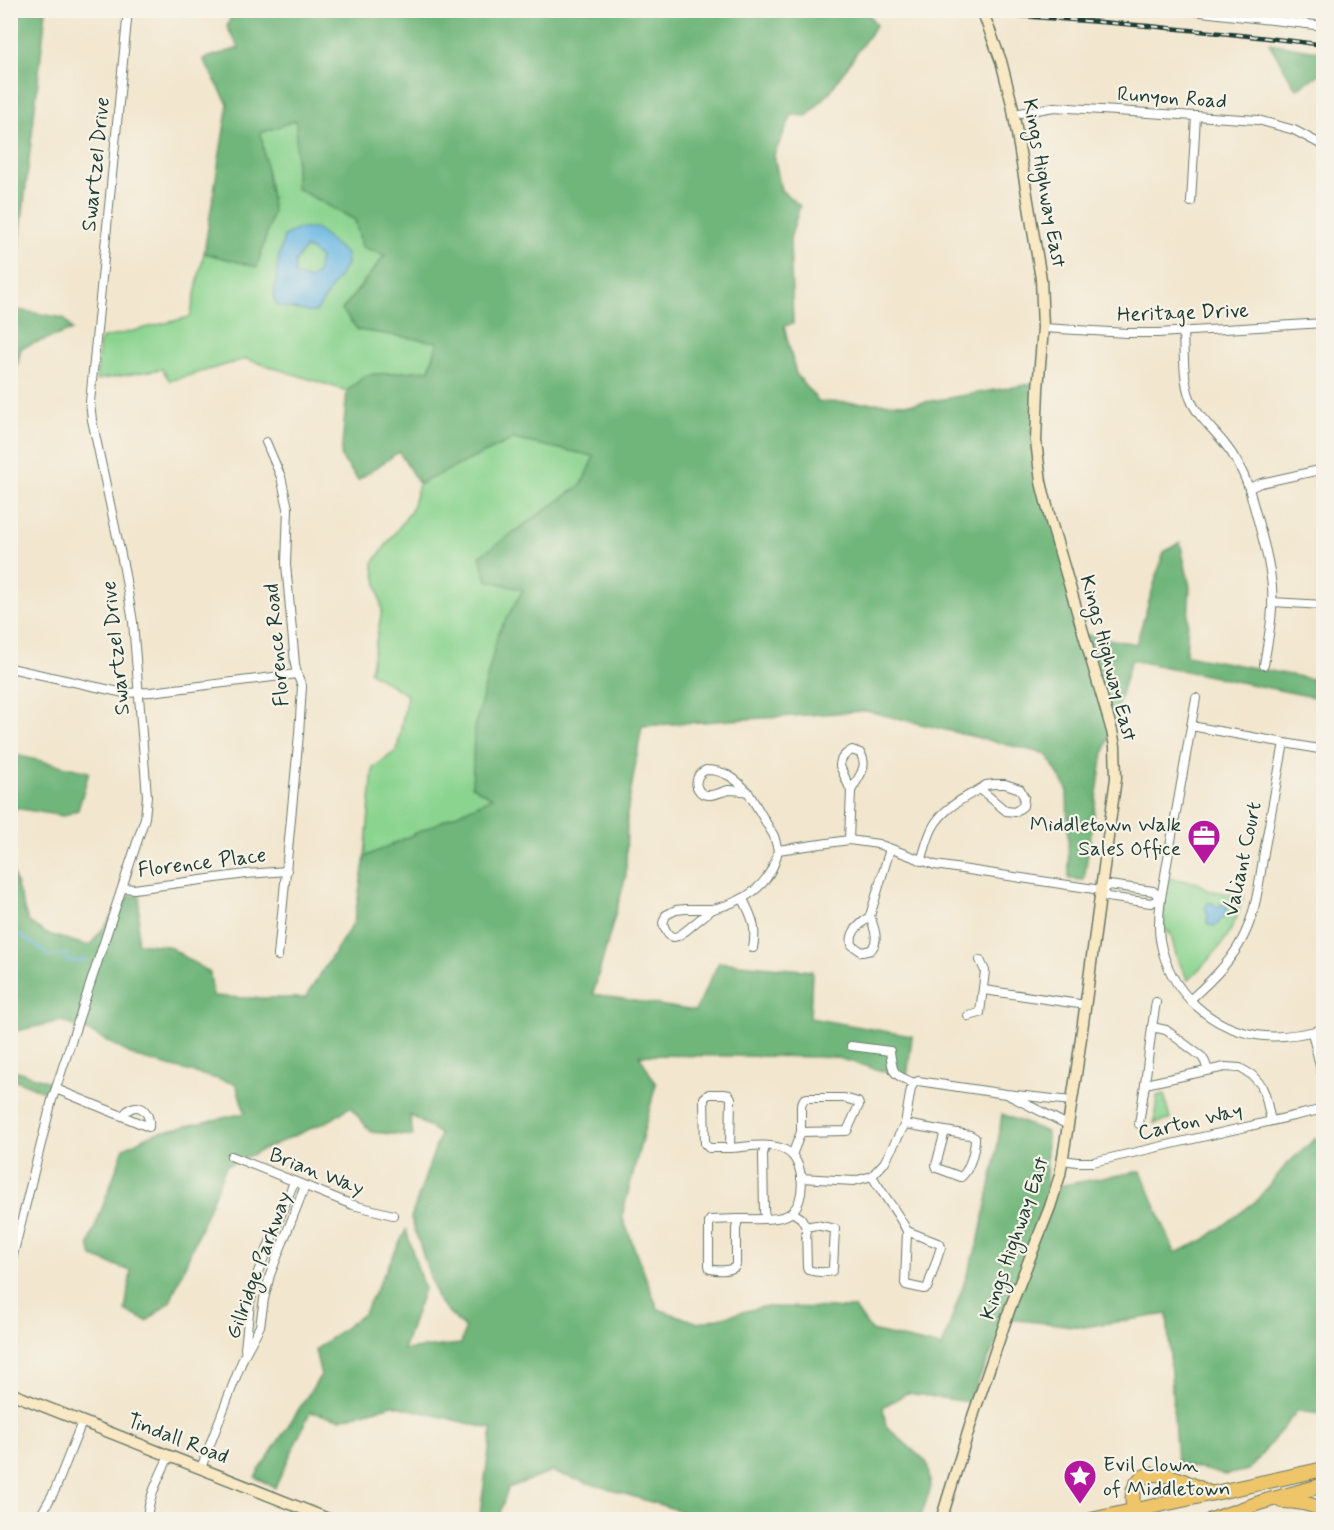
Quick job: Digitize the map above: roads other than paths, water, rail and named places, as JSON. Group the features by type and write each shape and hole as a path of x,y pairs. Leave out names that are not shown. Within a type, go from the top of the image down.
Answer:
{"highway":[{"path":"1098,1519 1136,1515 1210,1493 1323,1469"},
{"path":"1136,1515 1132,1498 1134,1487 1147,1475 1159,1474 1210,1493"},
{"path":"1219,1518 1323,1485"},
{"path":"1267,1501 1297,1501 1323,1510"}],"street":[{"name":"Swartzel Drive","path":"10,1267 56,1089 123,888 147,807 133,622 90,402 128,10"},
{"name":"Kings Highway East","path":"941,1520 1010,1308 1057,1189 1086,1005 1116,778 1115,746 1107,709 1041,482 1036,441 1043,328 1041,279 1014,114 1001,61 982,10"},
{"path":"1185,10 1323,26"},
{"name":"Runyon Road","path":"1014,114 1054,107 1258,120 1294,130 1323,146"},
{"path":"1191,202 1196,116"},
{"name":"Heritage Drive","path":"1043,328 1127,333 1183,332 1323,323"},
{"path":"1183,332 1189,396 1200,414 1232,454 1245,476 1269,570 1272,589 1272,618 1263,665"},
{"name":"Florence Road","path":"266,442 281,477 288,508 286,564 295,664 302,686 278,956"},
{"path":"1249,488 1261,483 1323,469"},
{"path":"1272,602 1323,604"},
{"path":"10,669 124,693 297,674"},
{"path":"1196,698 1161,898 1159,929 1164,956 1178,985 1190,1000 1209,1017 1230,1028 1272,1037 1323,1029"},
{"path":"1191,726 1323,750"},
{"name":"Valiant Court","path":"1190,1000 1228,961 1248,926 1256,896 1284,743"},
{"path":"849,840 851,791 865,762 860,753 852,750 842,757 840,762 851,791"},
{"path":"713,909 680,936 671,936 665,930 664,918 670,912 686,909 713,909 728,906 743,899 758,888 772,870 776,864 778,850 774,836 748,792 735,778 721,771 702,771 696,782 698,790 706,795 730,790 748,792"},
{"path":"921,861 929,836 937,821 955,804 986,785 1015,786 1023,792 1023,806 1014,812 1006,811 980,789"},
{"path":"778,850 849,840 878,844 935,865 1101,890 1109,885 1153,891 1161,898"},
{"path":"870,916 877,939 876,944 871,950 862,952 852,945 853,931 870,916 890,849"},
{"name":"Florence Place","path":"123,888 134,889 286,871"},
{"path":"743,899 756,931 753,948"},
{"path":"968,1016 980,1013 986,971 980,960"},
{"path":"984,990 1086,1005"},
{"path":"1139,1124 1156,1002"},
{"path":"1152,1027 1166,1030 1202,1057 1208,1070"},
{"path":"1312,1032 1323,1083"},
{"path":"850,1046 890,1051 892,1069 895,1074 914,1083"},
{"path":"1144,1084 1230,1066 1240,1068 1248,1072 1261,1085 1271,1121"},
{"path":"801,1178 854,1181 872,1176 884,1163 905,1124 911,1088 918,1081 1072,1101"},
{"path":"56,1089 123,1116"},
{"path":"730,1148 731,1098 727,1094 709,1094 704,1098 705,1144 709,1148 730,1148 765,1146 784,1149 797,1163 801,1178 798,1206 788,1215 710,1220 710,1269 728,1270 735,1267 738,1219"},
{"path":"1006,1094 1068,1125"},
{"path":"792,1155 801,1132 801,1105 804,1099 844,1098 858,1102 856,1115 847,1131 801,1132"},
{"name":"Carton Way","path":"1063,1160 1093,1162 1323,1109"},
{"path":"905,1124 945,1131 975,1138 973,1153 965,1174 961,1177 937,1168 945,1131"},
{"path":"765,1146 763,1155 766,1218"},
{"name":"Brian Way","path":"231,1156 353,1205 393,1215"},
{"path":"872,1176 907,1231 905,1283 924,1289 928,1286 941,1246 907,1231"},
{"name":"Gillridge Parkway","path":"244,1356 250,1303 258,1272 294,1182"},
{"name":"Gillridge Parkway","path":"201,1468 244,1356 260,1326 270,1275 305,1186"},
{"path":"792,1212 801,1218 806,1227 808,1270 828,1272 831,1270 836,1239 835,1229 816,1225 806,1227"},
{"path":"270,1242 281,1245"},
{"path":"254,1287 266,1290"},
{"name":"Tindall Road","path":"10,1393 331,1520"},
{"path":"39,1520 55,1490 82,1422"},
{"path":"147,1520 151,1497 169,1455"}],"water":[{"path":"298,229 316,229 346,254 347,264 316,312 278,306 274,299 278,261 284,236","holes":["305,248 320,258 317,274 309,280 295,275 295,262"]},
{"path":"1208,903 1213,903 1217,907 1221,904 1228,905 1225,917 1214,926 1209,925 1207,921 1208,914 1205,908"}],"waterway":[{"path":"10,935 20,935 49,957 61,954 68,955 67,962 86,960"}],"railway":[{"path":"943,10 1181,29 1324,45"}],"place":[{"name":"Middletown Walk Sales Office","path":"1204,865"},
{"name":"Evil Clown of Middletown","path":"1080,1505"}]}
